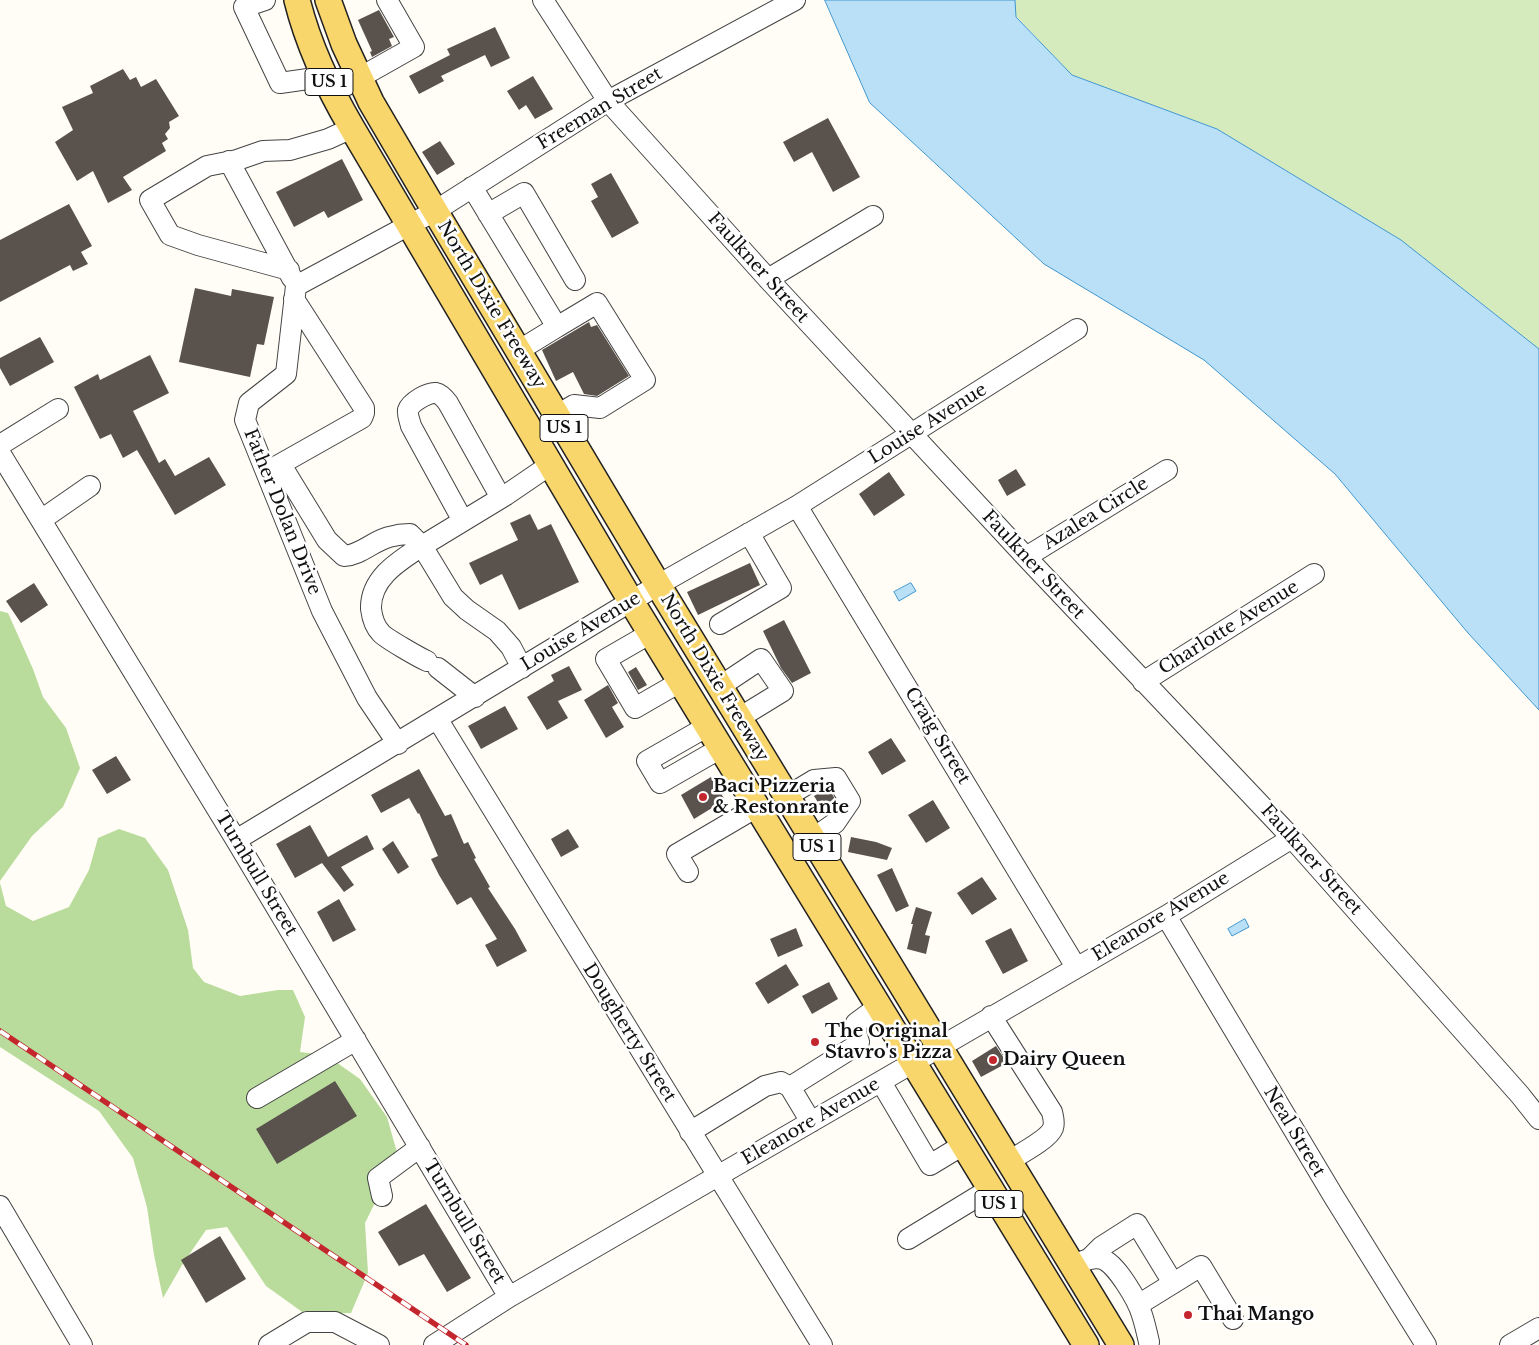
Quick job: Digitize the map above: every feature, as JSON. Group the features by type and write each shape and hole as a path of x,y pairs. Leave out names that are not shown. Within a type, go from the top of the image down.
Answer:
{"main road":[{"name":"North Dixie Freeway","path":"297,0 312,45 352,128 408,225 631,602 1086,1345"},
{"name":"North Dixie Freeway","path":"328,0 344,44 371,102 738,718 1009,1161 1082,1262 1121,1345"}],"street":[{"path":"265,0 244,8 280,83 308,79 325,73"},
{"path":"360,78 414,47 387,0"},
{"name":"Faulkner Street","path":"543,0 608,101 912,435 1292,838 1520,1095 1539,1119"},
{"name":"Freeman Street","path":"408,225 608,101 794,0"},
{"path":"352,128 328,139 290,150 263,151 207,166 150,200 170,235 293,285 408,225"},
{"path":"229,161 293,285 364,408 362,418 272,469"},
{"path":"472,187 557,327"},
{"path":"488,214 524,193 575,280"},
{"path":"768,279 873,216"},
{"name":"Father Dolan Drive","path":"293,285 286,374 249,403 245,420 272,469 322,611 367,698 398,744"},
{"path":"518,350 597,303 645,380 600,408 574,405 557,415"},
{"name":"Louise Avenue","path":"236,840 438,720 658,585 797,506 1077,329"},
{"path":"463,521 411,426 408,417 408,410 412,404 427,394 434,392 442,396 448,403 501,498"},
{"path":"0,445 58,409"},
{"name":"Turnbull Street","path":"3,465 41,520 236,840 509,1297"},
{"path":"475,697 432,665 381,634 372,616 371,602 374,590 380,579 401,559 501,498 550,465"},
{"path":"272,469 286,473 327,540 344,556 353,556 389,537 410,534 422,546 453,598 497,631 511,647 522,668"},
{"name":"Azalea Circle","path":"1026,557 1167,470"},
{"path":"41,520 90,486"},
{"name":"Craig Street","path":"797,506 1076,967"},
{"path":"720,624 782,588 749,533"},
{"name":"Charlotte Avenue","path":"1143,682 1314,574"},
{"path":"651,633 606,659 635,708 680,682"},
{"path":"719,686 761,659 783,691 738,718"},
{"name":"Dougherty Street","path":"438,720 822,1345"},
{"path":"708,726 647,761 660,783 721,748"},
{"path":"786,797 814,780 836,778 850,801 835,823 812,839"},
{"path":"688,872 677,854 757,807"},
{"name":"Eleanore Avenue","path":"434,1345 509,1297 1166,916 1292,838"},
{"name":"Neal Street","path":"1166,916 1334,1197 1426,1345"},
{"path":"790,1087 857,1045 859,1042 856,1033 856,1023 879,1006"},
{"path":"991,1016 1052,1112 1053,1118 1052,1130 1043,1139 1009,1161"},
{"path":"257,1098 356,1040"},
{"path":"690,1132 765,1086 781,1082 790,1087 811,1122"},
{"path":"881,1082 930,1165 963,1145"},
{"path":"382,1196 378,1178 420,1147"},
{"path":"908,1240 990,1189"},
{"path":"0,1206 7,1233 82,1345"},
{"path":"1082,1262 1101,1247 1137,1224 1173,1283"},
{"path":"1082,1262 1104,1259 1112,1265 1138,1305 1144,1321 1144,1344"},
{"path":"1138,1305 1201,1266 1233,1319"},
{"path":"268,1345 307,1322 335,1322 379,1345"},
{"path":"1510,1345 1539,1328"}],"green space":[{"path":"1015,0 1539,0 1539,349 1401,240 1217,129 1072,75 1016,16"},
{"path":"0,611 8,613 33,669 43,697 66,728 80,768 63,807 32,836 0,881"},
{"path":"119,829 145,838 168,870 188,930 193,968 204,982 240,996 278,990 293,990 305,1017 300,1052 326,1055 360,1079 387,1117 398,1156 365,1223 368,1273 351,1313 305,1314 266,1286 227,1227 206,1230 182,1265 163,1298 147,1207 133,1158 99,1111 0,1047 0,883 6,906 33,921 69,907 89,870 98,838"}],"water":[{"path":"825,0 1015,0 1016,17 1072,75 1217,129 1401,240 1539,349 1539,710 1468,633 1335,474 1204,360 1044,264 870,103"},
{"path":"911,583 916,591 899,601 894,592"},
{"path":"1245,919 1249,927 1232,936 1228,929"}],"building":[{"path":"379,10 394,37 389,39 392,46 372,57 370,52 372,51 358,20"},
{"path":"495,27 510,58 491,67 485,55 441,76 444,81 419,94 409,76 450,55 447,49"},
{"path":"123,69 130,80 136,77 141,87 156,79 179,116 169,122 170,128 165,134 168,139 162,143 166,151 123,177 132,190 108,203 93,171 77,181 55,142 73,130 62,107 93,93 90,86"},
{"path":"533,76 553,109 535,119 526,105 519,110 507,91"},
{"path":"828,118 860,177 833,192 812,152 794,162 783,142"},
{"path":"440,141 455,164 437,175 422,152"},
{"path":"342,159 363,200 328,218 324,211 294,227 276,192"},
{"path":"611,173 639,223 612,238 591,201 598,197 591,184"},
{"path":"69,204 92,246 81,252 88,264 73,271 70,265 0,302 0,240"},
{"path":"195,288 231,296 232,289 274,297 264,345 257,344 250,377 179,362"},
{"path":"589,322 591,327 597,325 629,376 597,396 584,394 573,372 556,381 542,350"},
{"path":"40,337 54,362 10,386 0,368 0,358"},
{"path":"150,355 169,393 133,411 159,463 165,459 175,476 209,457 226,485 175,515 137,450 123,458 111,434 100,439 74,387 98,374 100,380"},
{"path":"1016,469 1026,485 1007,496 998,480"},
{"path":"889,472 905,495 874,516 859,494"},
{"path":"530,514 538,530 551,524 579,582 519,610 502,574 480,585 469,563 518,540 510,523"},
{"path":"750,563 760,585 698,615 687,592"},
{"path":"34,583 48,605 21,623 6,601"},
{"path":"784,620 811,673 792,683 781,668 763,631"},
{"path":"569,666 582,690 558,701 568,718 547,730 527,697 554,681 551,675"},
{"path":"636,667 647,685 638,690 628,672"},
{"path":"608,685 618,703 612,707 624,727 606,738 584,700"},
{"path":"505,706 518,729 481,749 468,726"},
{"path":"891,738 906,761 882,775 868,752"},
{"path":"116,756 131,780 107,794 92,770"},
{"path":"419,769 445,816 451,814 464,844 468,842 476,858 474,859 490,887 488,888 527,951 497,967 485,945 497,939 471,897 457,905 431,859 438,856 419,813 409,798 381,813 371,795"},
{"name":"Baci Pizzeria & Restonrante","path":"711,777 725,800 694,819 681,795"},
{"path":"830,790 836,801 826,815 814,796 822,791"},
{"path":"933,800 950,828 926,843 908,815"},
{"path":"310,825 328,857 367,835 374,849 341,867 354,885 344,892 322,863 295,878 276,844"},
{"path":"568,829 579,847 561,857 551,839"},
{"path":"851,837 876,842 892,848 887,860 848,852"},
{"path":"393,841 409,867 398,874 382,849"},
{"path":"892,868 909,906 896,912 877,875"},
{"path":"982,877 997,899 972,915 957,893"},
{"path":"339,899 356,930 333,942 317,912"},
{"path":"916,907 932,912 925,935 930,936 926,954 907,949"},
{"path":"796,928 803,946 778,957 770,939"},
{"path":"1011,928 1028,961 1003,974 985,941"},
{"path":"786,964 799,985 768,1004 755,983"},
{"path":"829,982 838,999 812,1014 802,996"},
{"name":"Dairy Queen","path":"996,1046 1007,1063 981,1077 972,1061"},
{"path":"335,1081 357,1116 277,1164 256,1129"},
{"path":"426,1204 471,1278 447,1292 424,1254 399,1266 378,1232"},
{"path":"220,1236 246,1279 206,1303 181,1260"}],"railway":[{"path":"0,1031 466,1345"}],"place":[{"name":"Baci Pizzeria & Restonrante","path":"703,797"},
{"name":"The Original Stavro's Pizza","path":"815,1042"},
{"name":"Dairy Queen","path":"993,1060"},
{"name":"Thai Mango","path":"1188,1315"}]}
